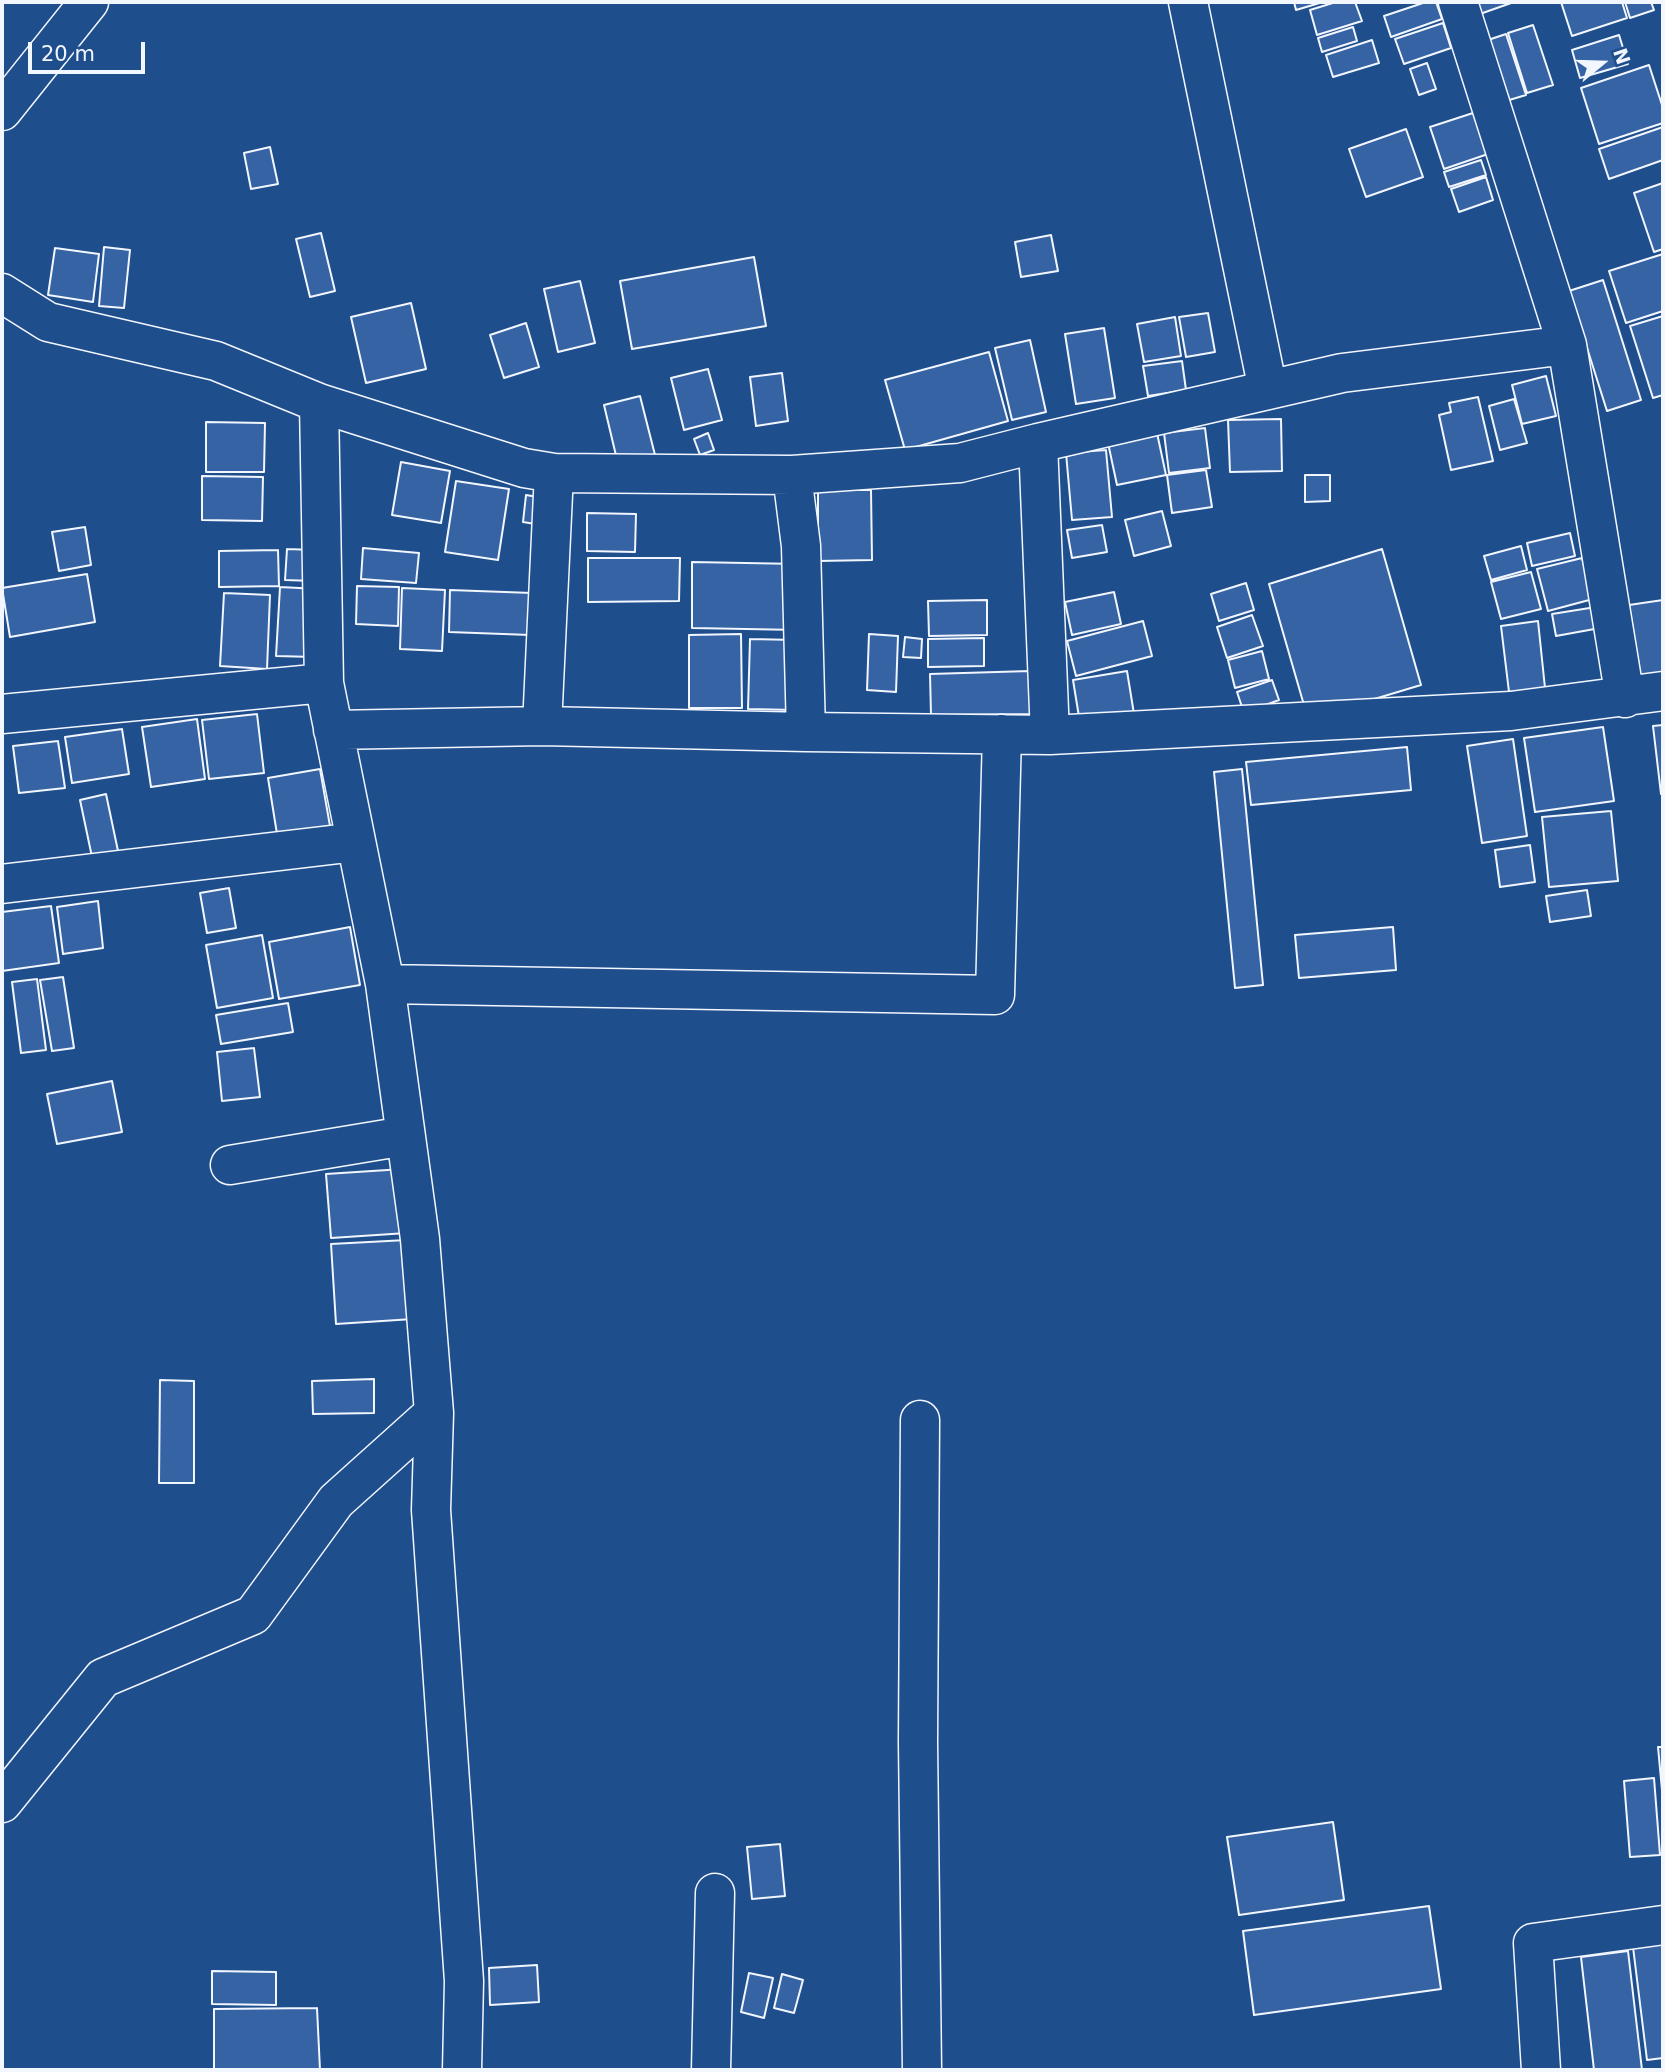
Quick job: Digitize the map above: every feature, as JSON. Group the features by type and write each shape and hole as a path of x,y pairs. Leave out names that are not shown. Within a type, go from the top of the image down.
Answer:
{"street":[{"path":"2,111 89,2"},
{"path":"1188,2 1268,390"},
{"path":"1458,2 1567,345 1625,698"},
{"path":"2,292 48,322 216,361 319,403 524,468 554,472 792,475 960,463 1342,373 1567,345"},
{"path":"319,403 324,683 385,984 419,1239 435,1413 431,1510 464,1981 462,2070"},
{"path":"1038,443 1049,735"},
{"path":"542,726 554,472"},
{"path":"792,475 801,546 806,733"},
{"path":"2,714 324,683"},
{"path":"333,730 542,726 806,733 1049,735 1511,711 1663,691"},
{"path":"385,984 995,995 1002,734"},
{"path":"2,884 356,842"},
{"path":"230,1165 405,1136"},
{"path":"2,1803 103,1678 253,1615 336,1501 435,1413"},
{"path":"920,1420 918,1742 922,2070"},
{"path":"711,2070 715,1893"},
{"path":"1541,2070 1533,1943 1663,1925"}],"building":[{"path":"1294,2 1323,2 1296,10"},
{"path":"1336,2 1355,2 1362,21 1317,35 1310,10"},
{"path":"1426,2 1436,2 1442,19 1391,37 1384,16"},
{"path":"1472,2 1514,2 1477,15"},
{"path":"1561,2 1622,2 1627,18 1572,36"},
{"path":"1625,2 1651,2 1654,10 1630,18"},
{"path":"1443,23 1451,48 1404,64 1395,39"},
{"path":"1533,25 1553,85 1527,93 1508,33"},
{"path":"1353,27 1357,41 1322,52 1318,38"},
{"path":"1506,34 1526,95 1506,101 1485,41"},
{"path":"1619,35 1628,64 1580,78 1572,50"},
{"path":"1372,40 1379,63 1333,77 1326,55"},
{"path":"1427,63 1436,89 1419,95 1410,69"},
{"path":"1649,65 1663,108 1663,123 1599,144 1581,88"},
{"path":"1473,113 1488,154 1444,169 1430,127"},
{"path":"1663,127 1663,160 1609,179 1599,149"},
{"path":"1406,129 1423,177 1366,197 1349,149"},
{"path":"270,147 278,184 251,189 244,153"},
{"path":"1481,160 1486,175 1449,187 1444,172"},
{"path":"1486,177 1493,200 1459,212 1451,189"},
{"path":"1663,183 1663,249 1654,252 1634,193"},
{"path":"321,233 335,291 310,297 296,239"},
{"path":"1051,235 1058,271 1021,277 1015,242"},
{"path":"104,247 130,250 124,308 99,306"},
{"path":"55,248 99,254 93,302 48,295"},
{"path":"1663,254 1663,311 1626,323 1609,271"},
{"path":"754,257 766,326 632,349 620,281"},
{"path":"1603,280 1641,400 1607,411 1569,291"},
{"path":"580,281 595,343 558,352 544,289"},
{"path":"411,303 426,369 366,383 351,317"},
{"path":"1208,313 1215,352 1186,357 1179,317"},
{"path":"1663,316 1663,395 1653,398 1630,326"},
{"path":"1175,317 1181,356 1144,362 1137,324"},
{"path":"526,323 539,367 504,378 490,335"},
{"path":"1104,328 1115,398 1076,404 1065,334"},
{"path":"1030,340 1046,412 1012,420 995,348"},
{"path":"989,352 1008,421 905,450 885,380"},
{"path":"1182,361 1186,390 1148,396 1143,366"},
{"path":"708,369 722,420 684,430 671,378"},
{"path":"782,373 788,421 756,426 750,377"},
{"path":"1546,376 1556,416 1522,424 1512,385"},
{"path":"640,396 655,455 618,464 604,405"},
{"path":"1478,397 1493,461 1451,470 1439,415 1451,412 1449,403"},
{"path":"1514,399 1527,443 1500,450 1489,406"},
{"path":"1281,419 1282,471 1230,472 1228,420"},
{"path":"206,422 265,423 264,472 206,472"},
{"path":"1205,428 1210,468 1169,473 1164,433"},
{"path":"708,433 714,450 700,455 694,439"},
{"path":"1157,433 1166,475 1117,485 1108,443"},
{"path":"1106,450 1112,517 1072,520 1066,453"},
{"path":"401,462 450,471 441,523 392,515"},
{"path":"1206,470 1212,507 1172,513 1167,475"},
{"path":"1305,475 1330,475 1330,501 1305,502"},
{"path":"202,476 263,477 262,521 202,520"},
{"path":"456,481 509,489 498,560 445,552"},
{"path":"818,490 871,490 872,560 818,561"},
{"path":"526,495 544,498 541,525 523,522"},
{"path":"1162,511 1171,546 1134,556 1125,520"},
{"path":"587,513 636,514 635,552 587,551"},
{"path":"1102,525 1107,552 1072,558 1067,530"},
{"path":"85,527 91,565 59,571 52,532"},
{"path":"1570,533 1575,556 1532,566 1527,543"},
{"path":"1521,546 1527,570 1491,580 1484,556"},
{"path":"363,548 419,553 416,583 361,579"},
{"path":"287,549 314,550 313,581 285,580"},
{"path":"1382,549 1421,685 1308,719 1269,584"},
{"path":"278,550 279,586 219,587 219,551"},
{"path":"588,558 680,558 679,601 588,602"},
{"path":"1582,558 1593,599 1548,611 1537,569"},
{"path":"692,562 799,564 799,630 692,628"},
{"path":"1531,572 1541,609 1501,619 1491,582"},
{"path":"87,574 95,622 10,637 2,588"},
{"path":"1246,583 1254,610 1219,621 1211,594"},
{"path":"357,586 399,587 398,626 356,624"},
{"path":"280,587 318,589 315,657 276,656"},
{"path":"402,588 445,590 442,651 400,649"},
{"path":"450,590 532,593 530,635 449,632"},
{"path":"1114,592 1121,624 1072,635 1065,602"},
{"path":"224,593 270,595 267,669 220,666"},
{"path":"987,600 987,635 929,636 928,601"},
{"path":"1663,600 1663,676 1641,679 1629,605"},
{"path":"1596,607 1600,628 1556,636 1552,614"},
{"path":"1252,615 1263,646 1227,658 1217,627"},
{"path":"1143,621 1152,656 1076,676 1067,641"},
{"path":"1538,621 1545,688 1509,692 1501,626"},
{"path":"741,634 742,708 689,708 689,635"},
{"path":"869,634 898,636 896,692 867,690"},
{"path":"905,637 922,639 921,658 903,657"},
{"path":"984,638 984,666 928,667 928,639"},
{"path":"750,639 796,640 795,710 748,709"},
{"path":"1262,651 1269,679 1235,688 1228,660"},
{"path":"1030,671 1031,714 931,715 930,674"},
{"path":"1127,671 1134,714 1080,723 1073,680"},
{"path":"1272,680 1279,700 1244,713 1237,692"},
{"path":"257,714 264,773 209,779 202,720"},
{"path":"197,719 205,779 151,787 142,727"},
{"path":"1663,725 1663,793 1661,794 1653,726"},
{"path":"1603,727 1614,801 1535,812 1524,738"},
{"path":"122,729 129,774 72,783 65,737"},
{"path":"1513,739 1527,836 1482,843 1467,746"},
{"path":"58,741 65,788 19,793 13,746"},
{"path":"1407,747 1411,790 1251,805 1246,762"},
{"path":"320,769 330,826 277,834 268,778"},
{"path":"1242,769 1263,985 1235,988 1214,772"},
{"path":"106,794 118,851 92,857 80,800"},
{"path":"1611,811 1618,881 1549,887 1542,817"},
{"path":"1530,845 1535,882 1500,887 1495,850"},
{"path":"229,888 236,928 207,933 200,893"},
{"path":"1587,890 1591,916 1550,922 1546,896"},
{"path":"98,901 103,948 63,954 57,907"},
{"path":"51,906 59,963 2,971 2,912"},
{"path":"350,927 360,985 279,999 269,942"},
{"path":"1393,927 1396,970 1299,978 1295,935"},
{"path":"262,935 273,998 217,1008 206,945"},
{"path":"63,977 74,1048 52,1051 40,980"},
{"path":"37,979 46,1050 21,1053 12,982"},
{"path":"288,1003 293,1032 221,1044 216,1015"},
{"path":"254,1048 260,1097 222,1101 217,1052"},
{"path":"112,1081 122,1132 57,1144 47,1094"},
{"path":"403,1169 407,1233 331,1238 326,1174"},
{"path":"407,1240 413,1319 336,1324 331,1244"},
{"path":"374,1379 374,1413 313,1414 312,1381"},
{"path":"160,1380 194,1381 194,1483 159,1483"},
{"path":"1658,1747 1663,1747 1663,1801"},
{"path":"1654,1778 1660,1855 1630,1857 1624,1781"},
{"path":"1333,1822 1344,1900 1239,1915 1227,1837"},
{"path":"780,1844 785,1896 752,1899 747,1847"},
{"path":"1429,1906 1441,1989 1254,2015 1243,1931"},
{"path":"1663,1943 1663,2058 1647,2060 1633,1947"},
{"path":"1628,1951 1642,2070 1594,2070 1581,1957"},
{"path":"537,1965 539,2002 490,2005 489,1968"},
{"path":"212,1971 276,1972 276,2005 212,2004"},
{"path":"749,1973 773,1978 764,2018 741,2012"},
{"path":"782,1974 803,1980 794,2013 774,2008"},
{"path":"317,2008 320,2070 214,2070 214,2009"}]}
